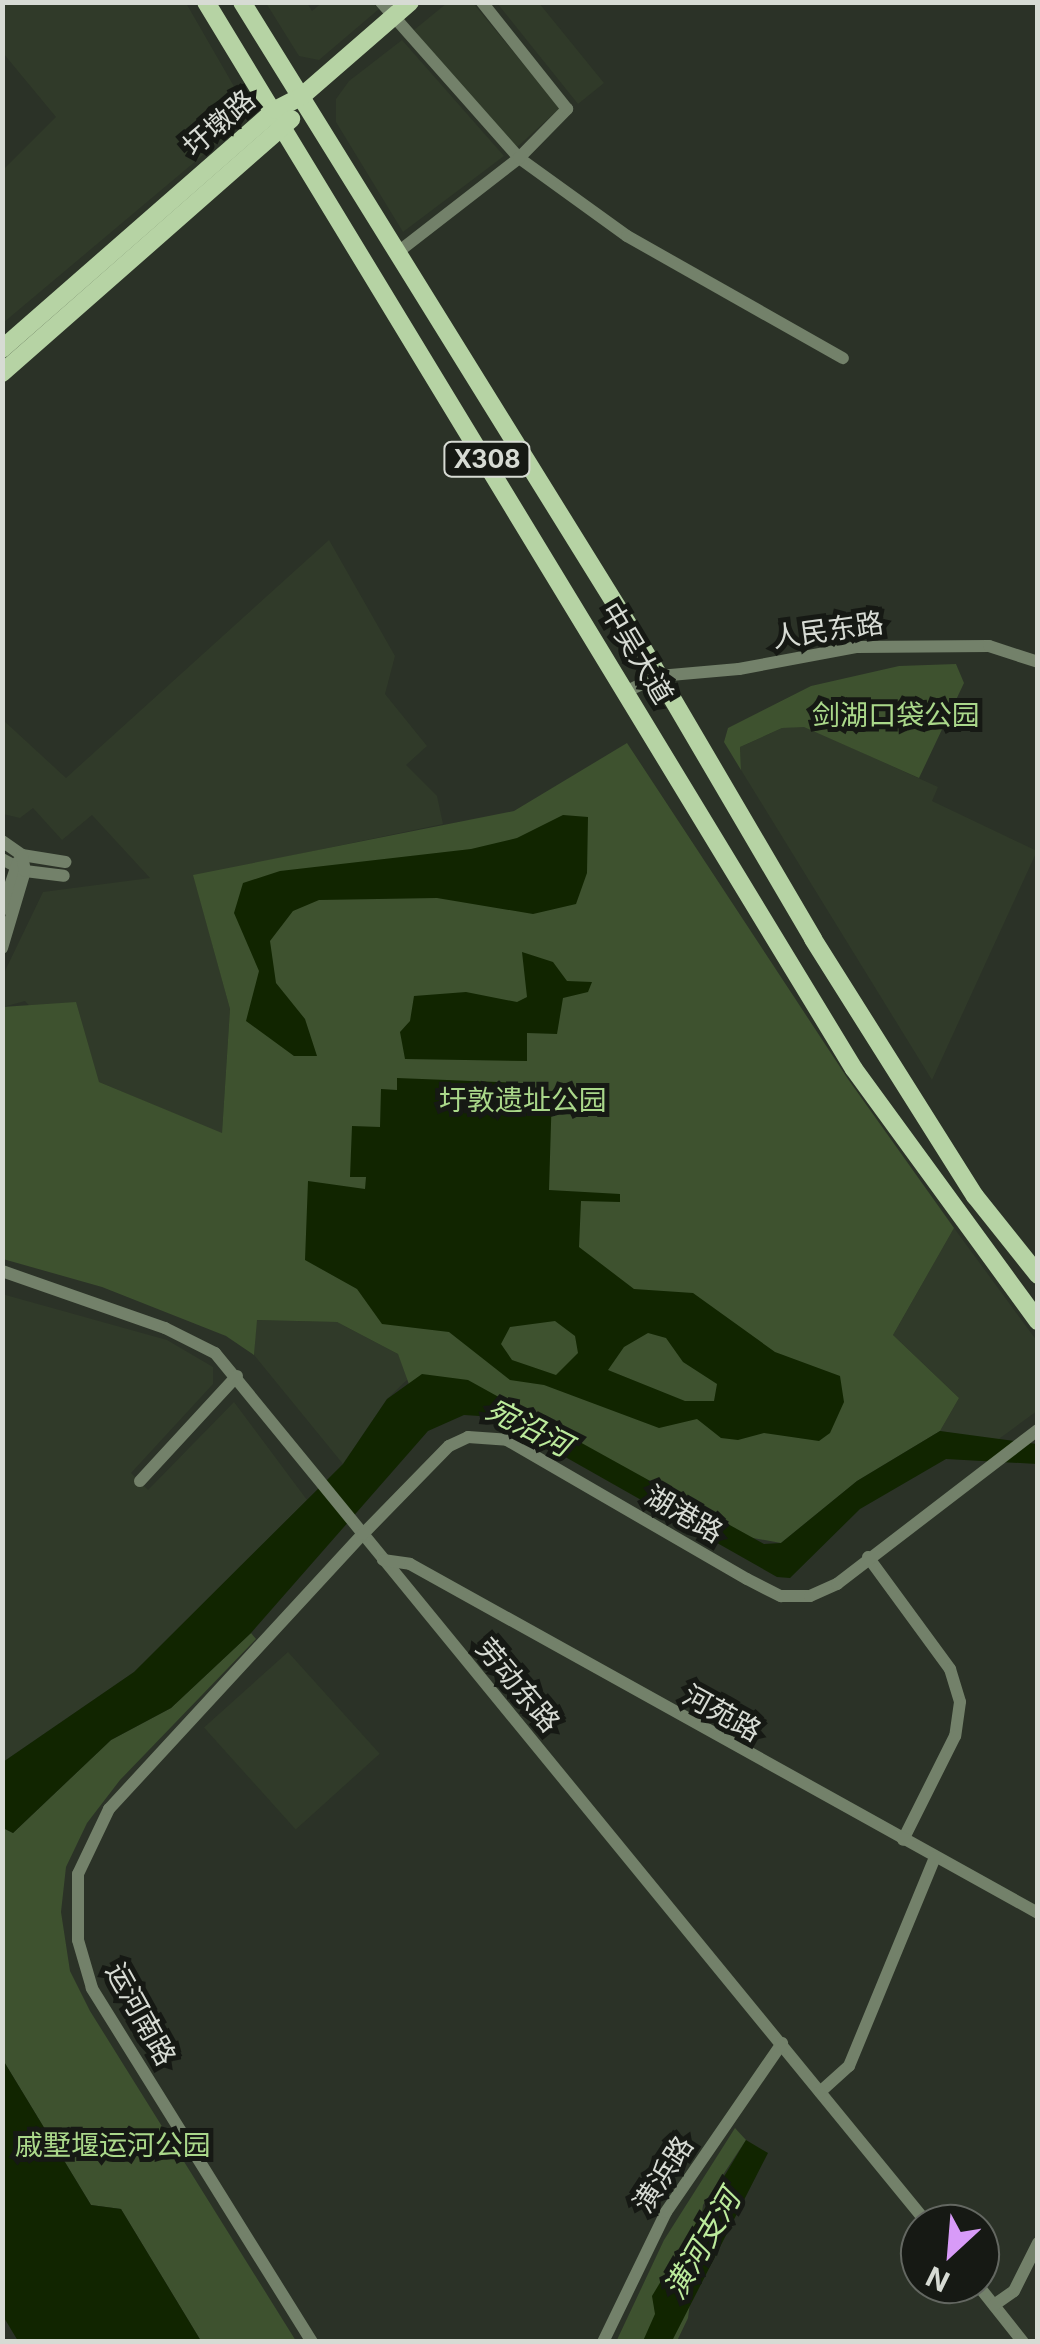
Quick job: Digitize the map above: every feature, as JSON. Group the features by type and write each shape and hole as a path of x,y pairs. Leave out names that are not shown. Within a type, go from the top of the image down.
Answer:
{"main road":[{"name":"中吴大道","path":"206,2 286,128 854,1070 1038,1322"},
{"name":"中吴大道","path":"242,2 659,676 944,1147 1038,1275"},
{"path":"302,96 387,10 410,2"},
{"name":"圩墩路","path":"2,349 275,110 302,96"},
{"name":"圩墩路","path":"2,373 286,128 302,96"}],"street":[{"path":"398,252 519,158 567,110 482,2"},
{"path":"387,10 519,158 628,236 843,358"},
{"name":"人民东路","path":"627,691 659,676 739,669 856,647 988,646 1038,662"},
{"path":"2,841 21,864"},
{"path":"2,859 64,869"},
{"path":"2,910 21,864"},
{"path":"2,948 21,864"},
{"name":"劳动东路","path":"2,1271 165,1328 215,1353 912,2204"},
{"path":"140,1481 236,1376"},
{"name":"湖港路","path":"363,1534 449,1446 486,1437 508,1440 781,1596 810,1596 837,1584 1033,1433"},
{"name":"运河南路","path":"312,2342 92,1988 75,1902 78,1874 109,1810 363,1534"},
{"path":"868,1557 950,1670 960,1702 955,1736 903,1840"},
{"name":"河苑路","path":"383,1560 410,1564 1038,1913"},
{"path":"820,2092 849,2066 894,1945 935,1857"},
{"name":"潢浜路","path":"603,2342 666,2212 782,2044"},
{"path":"1023,2342 994,2306 1014,2290 1038,2242"}],"shaded area":[{"path":"3,2 186,3 247,109 241,123 3,323 3,170 56,117 3,53"},
{"path":"323,2 373,3 379,9 319,60 299,56 266,3 307,3 312,11"},
{"path":"447,3 473,3 560,108 514,150 414,30"},
{"path":"497,3 539,3 604,83 578,104"},
{"path":"402,40 504,156 403,232 336,122 336,99 349,81"},
{"path":"329,540 395,656 385,694 427,746 406,765 437,796 443,824 194,876 230,1009 222,1134 99,1082 25,1001 3,1007 3,975 43,892 150,878 92,815 62,840 33,808 20,818 3,814 2,719 66,778"},
{"path":"804,726 938,787 932,801 1037,851 932,1080 741,770 740,747 782,728"},
{"path":"954,1228 1037,1341 1037,1411 996,1441 940,1431 959,1398 893,1335"},
{"path":"2,1294 167,1340 213,1367 213,1384 131,1473 148,1490 234,1402 307,1500 134,1672 3,1762"},
{"path":"256,1320 337,1322 398,1354 409,1378 387,1399 343,1464 254,1355"},
{"path":"288,1652 380,1754 296,1829 204,1728"}],"green space":[{"name":"剑湖口袋公园","path":"956,664 964,683 919,778 804,727 782,728 740,747 741,770 724,742 728,728 811,686 899,666"},
{"name":"圩敦遗址公园","path":"627,743 848,1079 954,1228 893,1335 959,1398 940,1431 857,1481 781,1543 742,1536 461,1394 419,1412 398,1354 337,1322 257,1320 254,1355 226,1336 102,1287 3,1259 2,1007 76,1002 99,1082 222,1133 230,1009 193,875 514,811"},
{"name":"戚墅堰运河公园","path":"251,1633 256,1639 120,1780 87,1823 66,1867 61,1912 70,1971 90,2011 296,2341 201,2341 121,2209 91,2205 3,2060 3,1828 13,1833 111,1740 171,1708"},
{"path":"735,2128 746,2140 703,2205 688,2318 677,2341 616,2342 664,2240"}],"water":[{"path":"563,815 588,817 587,873 576,904 533,914 437,898 319,900 293,911 270,941 276,983 305,1019 317,1056 294,1056 246,1021 259,971 234,913 243,883 280,871 471,849 517,838"},
{"path":"522,952 553,962 567,981 592,982 588,992 563,998 557,1034 527,1033 527,1061 405,1059 400,1032 410,1021 414,996 466,992 517,1002 527,997"},
{"path":"397,1078 521,1083 522,1090 552,1091 549,1190 620,1194 620,1202 581,1201 579,1247 634,1289 693,1293 775,1352 840,1376 844,1402 830,1433 819,1441 764,1433 738,1440 721,1438 697,1419 659,1428 544,1385 510,1380 449,1332 382,1324 357,1289 305,1260 308,1181 365,1189 366,1177 350,1177 352,1126 380,1127 381,1089 397,1090","holes":["555,1321 575,1336 578,1353 556,1375 512,1360 501,1344 510,1327","648,1333 666,1338 683,1362 717,1384 714,1401 685,1401 608,1370 624,1347"]},
{"name":"宛沿河","path":"422,1374 468,1380 764,1544 781,1543 857,1481 940,1431 1037,1444 1037,1464 946,1459 860,1509 790,1578 777,1577 495,1417 464,1415 428,1431 251,1633 171,1708 111,1740 13,1833 3,1828 3,1762 134,1672 343,1464 387,1399"},
{"path":"3,2060 91,2205 121,2209 201,2341 18,2341 3,2316"},
{"name":"潢河支河","path":"746,2140 768,2153 672,2341 643,2341 655,2314 652,2296"}]}
